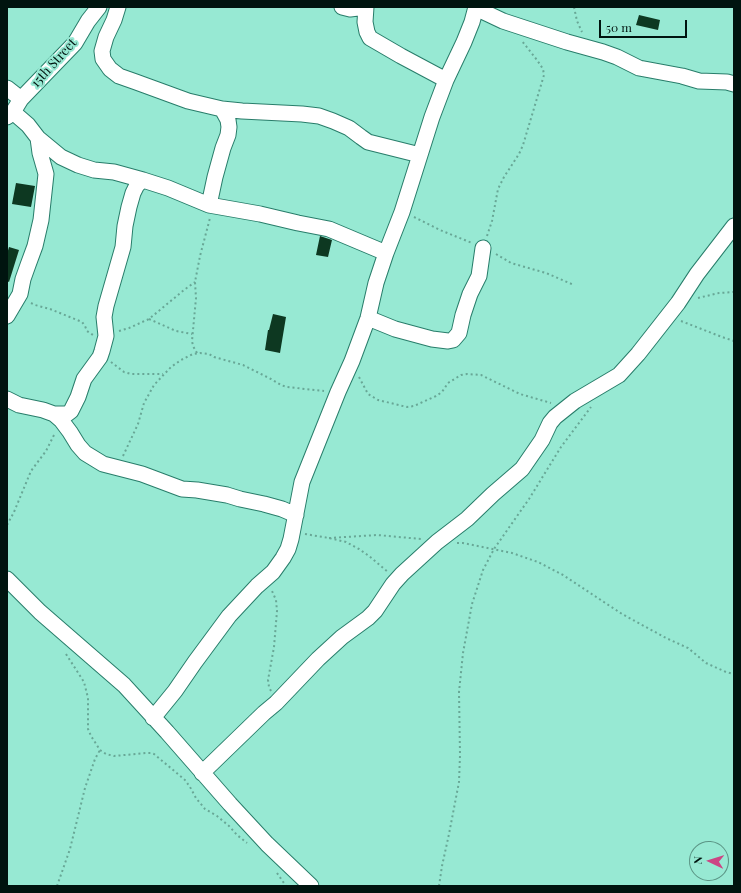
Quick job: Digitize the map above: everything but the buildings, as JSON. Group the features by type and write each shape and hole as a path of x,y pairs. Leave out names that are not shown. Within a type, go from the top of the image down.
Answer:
{"street":[{"name":"15th Street","path":"10,115 21,100 75,43 88,21 99,7"},
{"path":"118,7 102,51 103,59 119,76 188,101 222,109 319,116 333,120 349,128 368,142 420,155"},
{"path":"342,7 350,9 366,7 365,22 370,38 446,80"},
{"path":"154,718 176,691 195,662 229,616 273,572 288,549 302,482 352,361 368,318 376,283 402,212 446,80 464,42 476,7"},
{"path":"479,7 484,12 503,21 567,42 595,49 617,57 639,68 682,76 699,81 727,82 734,84"},
{"path":"7,88 21,100"},
{"path":"211,206 217,170 230,127 222,109"},
{"path":"10,115 28,125 38,138 61,157 78,165 94,170 114,172 143,180 168,188 211,206 260,214 298,224 329,229 386,253"},
{"path":"7,316 20,294 41,220 46,174 40,153 38,138"},
{"path":"57,417 71,411 78,397 84,379 100,357 104,341 104,317 106,306 123,247 128,207 137,185 143,180"},
{"path":"202,773 276,703 342,636 368,618 375,611 396,580 437,542 467,519 522,469 539,445 550,423 575,402 619,375 638,354 678,303 696,274 734,226"},
{"path":"368,318 395,329 432,339 448,341 453,340 459,333 470,294 479,276 483,248"},
{"path":"7,399 19,405 43,410 57,417 85,453 103,464 142,474 182,489 227,495 282,509 296,515"},
{"path":"7,579 40,612 124,685 267,844 311,886"}],"path":[{"path":"574,7 579,27 595,49"},
{"path":"483,248 492,221 498,189 519,154 544,75 543,69 537,60 520,39"},
{"path":"197,354 192,341 196,298 195,282 211,206"},
{"path":"104,341 116,331 124,330 149,319 195,282"},
{"path":"678,303 719,293 734,292"},
{"path":"20,294 26,300 35,305 50,309 82,322 87,331 104,341"},
{"path":"667,317 734,341"},
{"path":"149,319 176,331 192,334"},
{"path":"104,341 104,357 124,372 131,374 163,374"},
{"path":"118,468 138,424 144,403 154,385 171,367 193,354 209,354 214,357 243,365 287,387 338,392"},
{"path":"352,361 362,385 368,394 378,400 407,407 414,406 428,400 442,392 448,383 461,375 467,374 481,375 520,394 546,401 565,409"},
{"path":"439,886 459,782 459,692 463,653 472,604 483,570 494,549 529,499 561,447 594,404"},
{"path":"7,525 14,512 30,471 46,451 55,434 57,417"},
{"path":"292,531 346,542 369,556 396,580"},
{"path":"329,538 377,535 437,542 463,543 512,553 538,562 563,575 622,614 688,648 706,663 734,674"},
{"path":"267,578 276,600 277,608 274,647 268,684 276,703"},
{"path":"66,653 84,682 88,698 88,729 100,750 106,754 114,756 146,753 154,754 185,780 205,809 217,816 249,844"},
{"path":"57,886 70,849 80,803 95,759 100,750"},
{"path":"274,870 286,886"}]}
